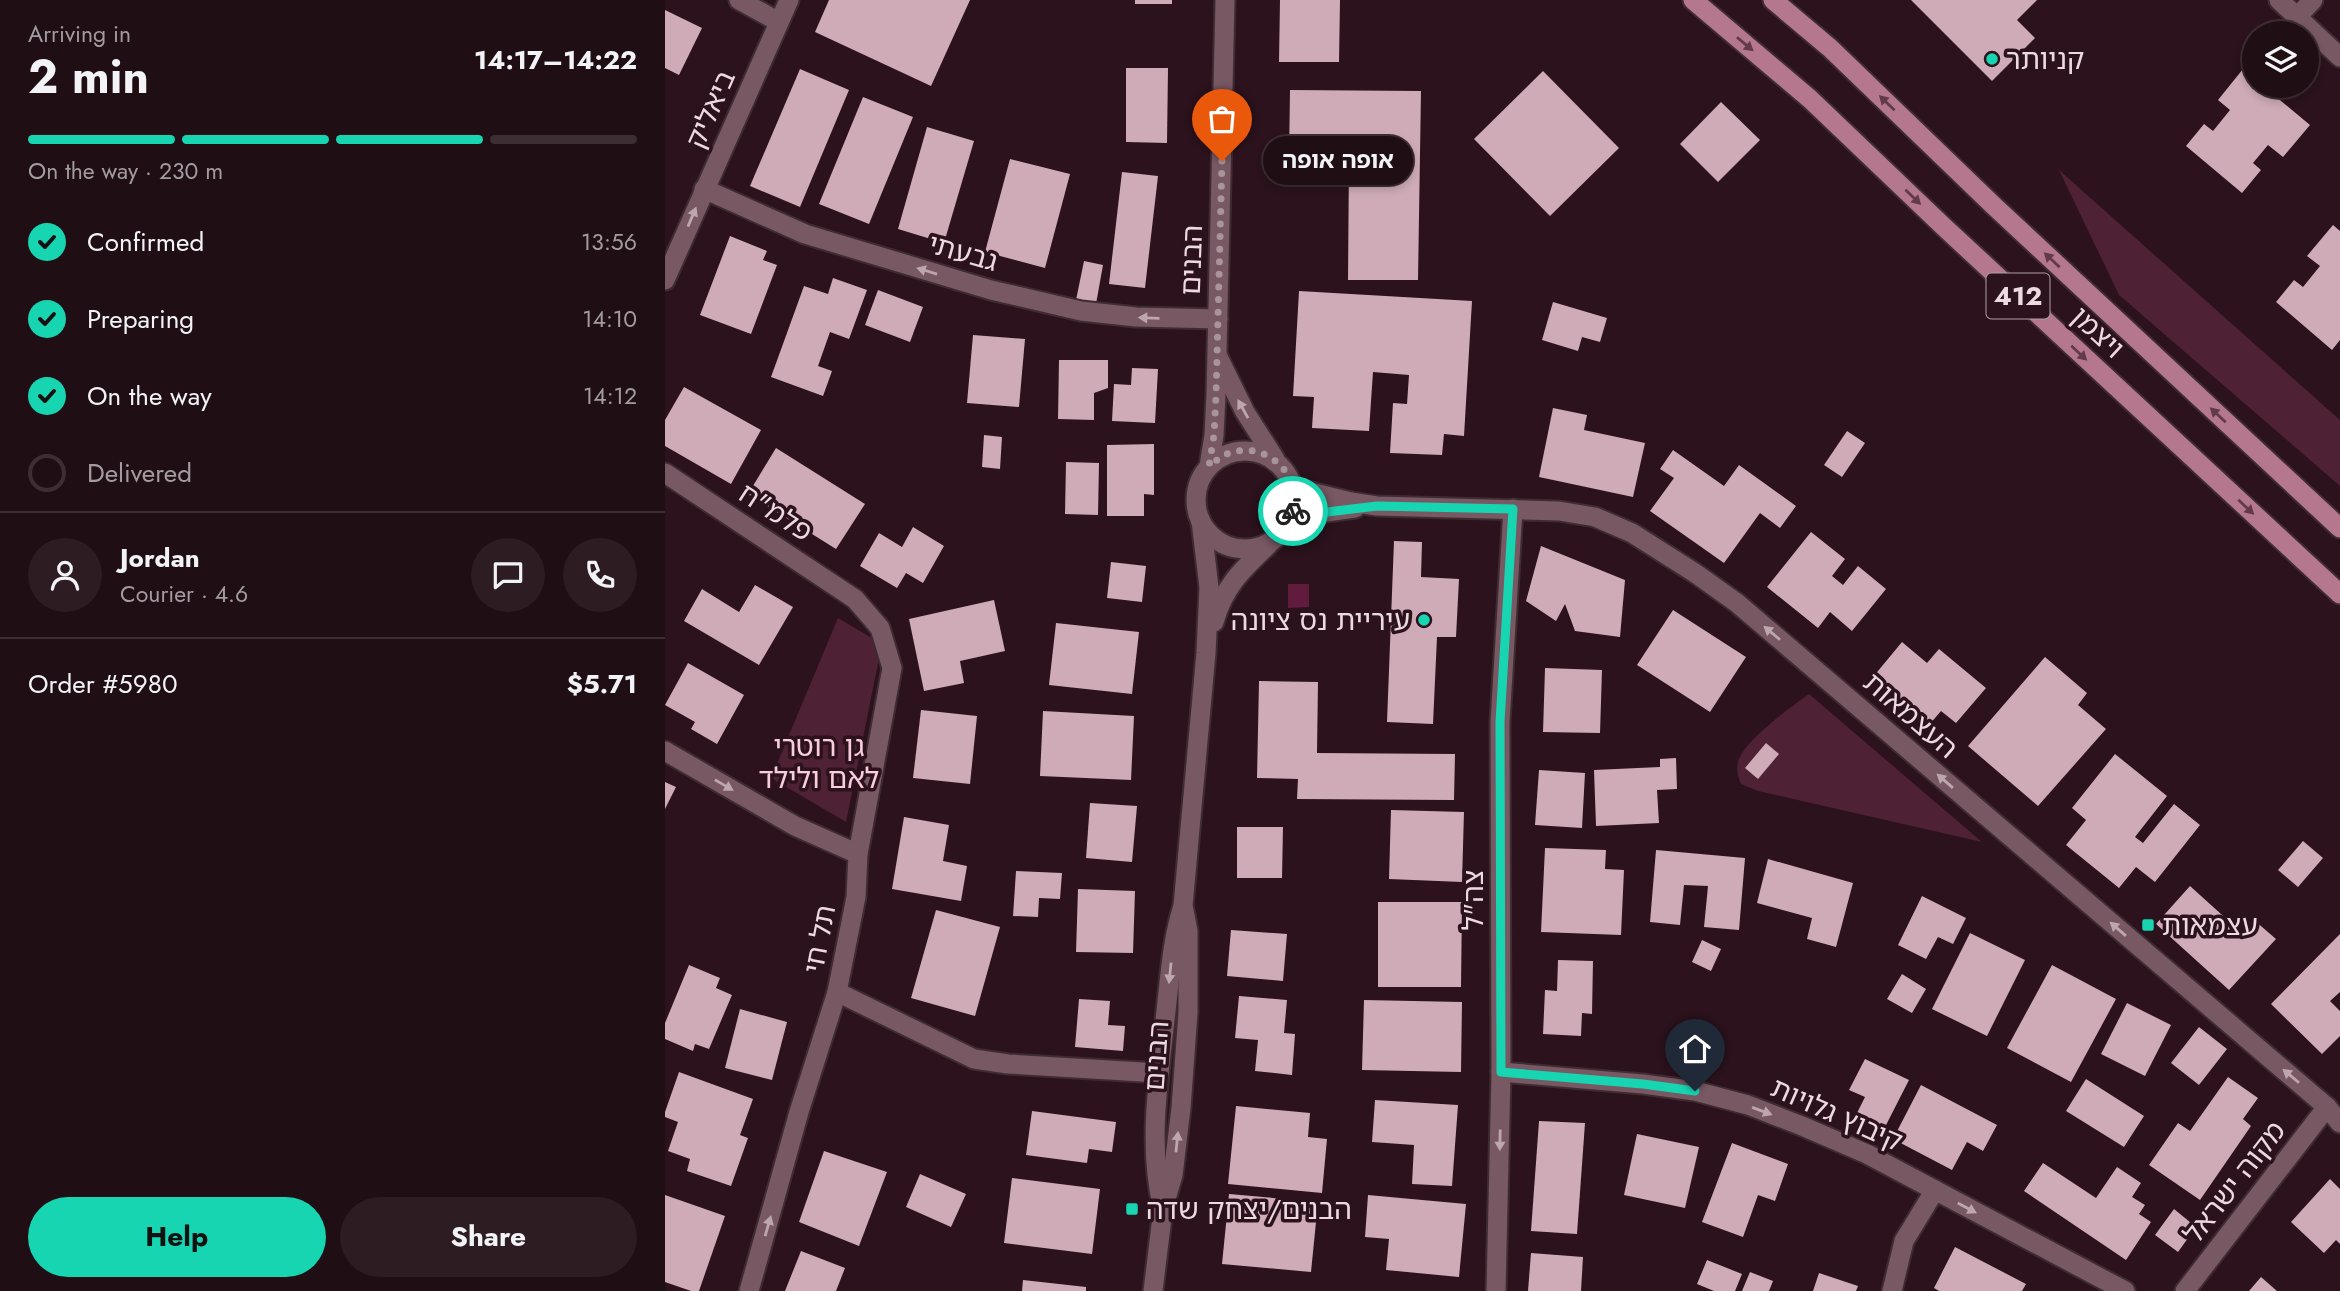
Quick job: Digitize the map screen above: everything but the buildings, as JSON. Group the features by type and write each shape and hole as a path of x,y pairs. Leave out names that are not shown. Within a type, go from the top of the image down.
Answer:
{"main road":[{"name":"ויצמן","path":"1693,0 1810,99 2340,594"},
{"name":"ויצמן","path":"1773,0 1830,48 1994,206 2340,528"}],"street":[{"path":"739,0 779,22"},
{"name":"ביאליק","path":"665,280 789,0"},
{"name":"הבנים","path":"1209,466 1214,435 1217,353 1225,0"},
{"path":"2279,0 2340,57"},
{"path":"2297,17 2313,0"},
{"name":"גבעתי","path":"704,189 805,233 991,290 1081,311 1136,317 1217,319"},
{"name":"הבנים","path":"1217,353 1245,412 1276,461"},
{"path":"1249,450 1276,461 1287,473 1294,488 1295,504 1282,533 1269,543 1254,549 1238,549 1223,544 1210,535 1201,522 1197,508 1197,492 1201,478 1209,466 1235,451 1249,450"},
{"name":"פלמ\"ח","path":"665,472 855,599"},
{"name":"העצמאות","path":"1294,488 1377,506 1559,511 1595,517 1632,533 1737,603 2327,1107 2340,1123"},
{"name":"העצמאות","path":"1290,520 1319,513 1377,506"},
{"name":"צה\"ל","path":"1496,1291 1501,1072 1500,722 1513,509"},
{"name":"הבנים","path":"1163,1209 1155,1162 1159,1073 1175,930 1182,906 1206,653 1209,587 1201,522"},
{"name":"הבנים","path":"1206,653 1220,603 1233,579 1269,543"},
{"name":"תל חי","path":"748,1291 799,1112 837,992 856,897 858,854 891,668 880,628 855,599"},
{"path":"665,751 795,826 858,854"},
{"name":"הבנים","path":"1153,1291 1163,1209 1173,1175 1188,1013 1188,932 1182,906"},
{"path":"837,992 974,1059 1008,1065 1159,1073"},
{"name":"קיבוץ גלויות","path":"1501,1072 1643,1084 1695,1091 1748,1105 1867,1154 2125,1291"},
{"name":"מקוה ישראל","path":"2185,1291 2327,1107"},
{"path":"1892,1291 1904,1241 1935,1190"}],"green space":[{"path":"2059,170 2340,420 2340,486 2119,295"},
{"name":"גן רוטרי לאם ולילד","path":"838,618 882,644 846,822 771,778"},
{"path":"1809,694 1982,842 1758,791 1741,784 1738,762 1749,744"}],"shaded area":[{"path":"1288,584 1309,584 1309,607 1288,608"}],"way so far":[{"path":"1222,161 1216,395 1209,466 1235,451 1249,450 1264,454 1276,461 1287,473 1294,488 1293,511"}],"place":[{"name":"קניותר","path":"1992,59"},
{"name":"אופה אופה","path":"1222,161"},
{"name":"עיריית נס ציונה","path":"1424,620"},
{"name":"עצמאות","path":"2148,925"},
{"name":"הבנים/יצחק שדה","path":"1132,1209"}],"route":[{"path":"1293,511 1290,520 1319,513 1377,506 1513,509 1500,722 1501,1072 1695,1091"}]}
